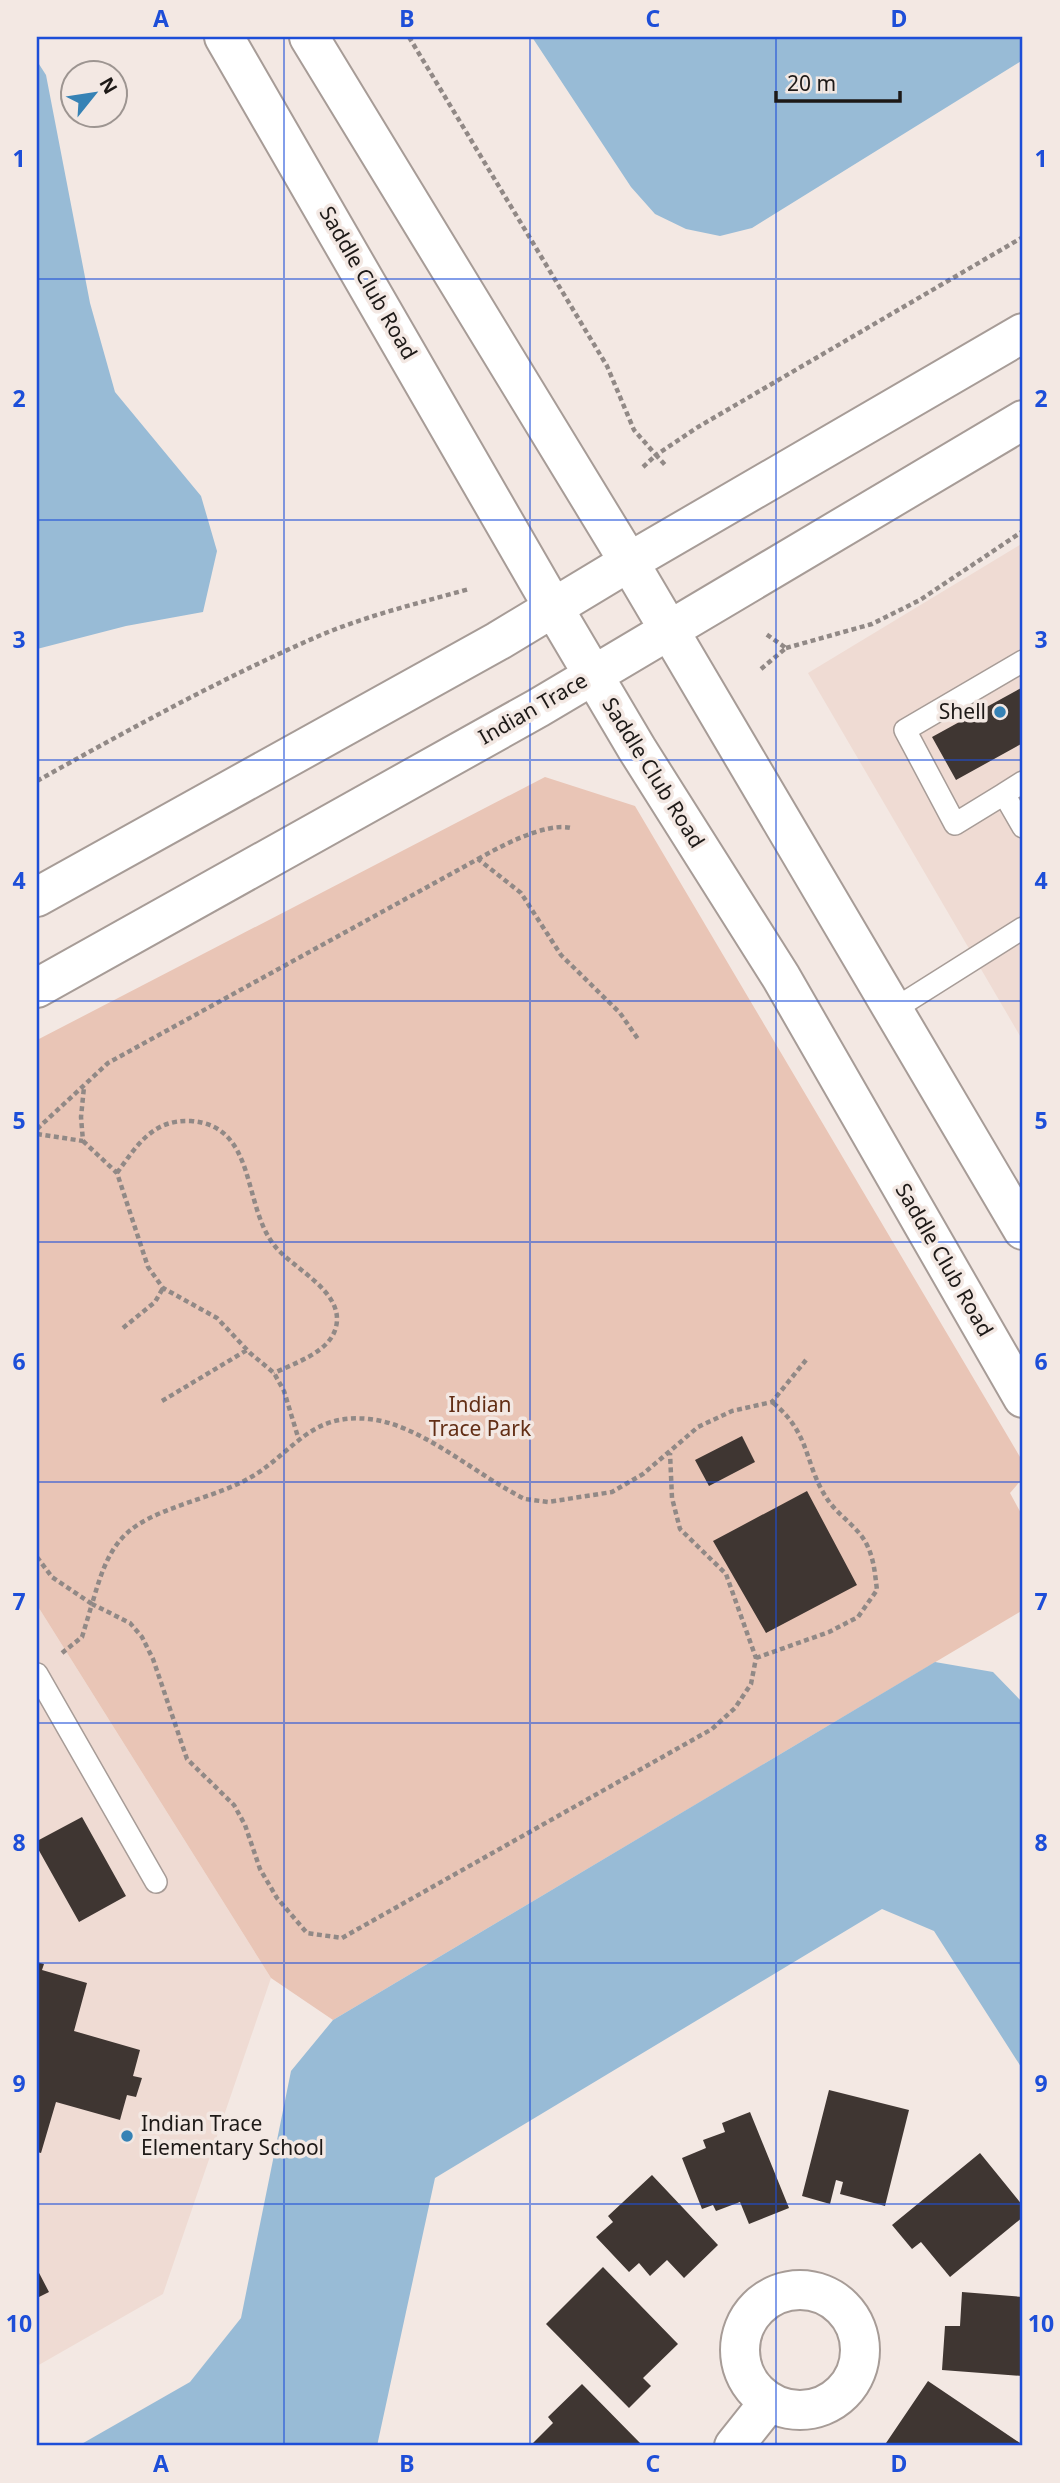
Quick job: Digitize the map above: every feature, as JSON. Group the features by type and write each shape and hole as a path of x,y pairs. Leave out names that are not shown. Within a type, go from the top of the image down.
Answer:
{"street":[{"name":"Saddle Club Road","path":"224,37 553,607 780,977 1023,1398"},
{"path":"309,37 629,562 1023,1230"},
{"path":"37,897 486,648 1023,334"},
{"name":"Indian Trace","path":"37,988 668,631 1023,420"},
{"path":"734,2446 769,2402"}],"lane":[{"path":"1023,661 905,730 955,824 1023,782"},
{"path":"1004,793 1023,827"},
{"path":"893,1010 1023,928"},
{"path":"37,1674 156,1882"}],"path":[{"path":"409,37 607,366 634,430 667,467"},
{"path":"643,467 656,455 1023,237"},
{"path":"761,669 786,648 872,624 908,606 1010,543 1023,531"},
{"path":"37,781 154,716 322,635 383,612 469,589"},
{"path":"766,634 786,648"},
{"path":"37,1132 108,1063 516,839 566,826 570,828"},
{"path":"478,859 521,893 561,955 620,1013 638,1039"},
{"path":"83,1140 81,1117 84,1086"},
{"path":"117,1173 145,1134 161,1125 182,1121 208,1122 222,1130 235,1145 246,1167 257,1216 272,1244 326,1292 334,1307 337,1325 331,1339 316,1352 274,1373"},
{"path":"37,1132 83,1140 117,1173 148,1267 163,1288 217,1318 247,1350 274,1373 284,1391 298,1437"},
{"path":"123,1328 155,1302 163,1288"},
{"path":"162,1401 247,1350"},
{"path":"61,1653 82,1637 103,1568 113,1548 136,1526 253,1476 298,1437 345,1418 371,1419 400,1427 525,1499 548,1502 612,1492 643,1474 698,1427 732,1410 772,1402 806,1360"},
{"path":"756,1658 830,1632 858,1617 877,1590 873,1559 865,1541 830,1502 814,1474 799,1429 772,1402"},
{"path":"37,1557 52,1577 92,1604 130,1623 142,1637 153,1659 187,1759 194,1769 234,1805 245,1825 260,1869 278,1898 307,1933 342,1938 712,1729 735,1708 751,1684 756,1658 726,1574 680,1529 672,1498 670,1453"}],"shaded area":[{"path":"1023,543 1023,1041 808,673"},
{"name":"Indian Trace Elementary School","path":"37,1605 271,1978 163,2294 37,2366"}],"green space":[{"name":"Indian Trace Park","path":"545,777 635,806 1023,1462 1023,1478 1010,1493 1023,1517 1023,1610 333,2020 271,1978 37,1605 37,1040"}],"water":[{"path":"532,37 1023,37 1023,60 752,228 720,236 686,229 655,214 631,187"},
{"path":"37,61 46,75 90,303 115,392 201,496 217,551 203,612 126,626 37,649"},
{"path":"935,1662 993,1672 1023,1703 1023,2070 934,1931 882,1909 435,2178 377,2446 78,2446 190,2382 241,2318 291,2071 333,2020"}],"building":[{"name":"Shell","path":"1023,687 1023,743 956,780 932,737"},
{"path":"742,1436 755,1462 709,1486 695,1460"},
{"path":"807,1491 857,1585 766,1633 713,1541"},
{"path":"82,1817 126,1896 79,1922 37,1847 37,1841"},
{"path":"37,1962 44,1964 42,1970 87,1983 74,2031 140,2050 133,2076 142,2078 136,2097 127,2095 120,2120 56,2102 41,2153 37,2152"},
{"path":"829,2090 909,2110 885,2206 840,2194 843,2182 836,2180 830,2204 802,2196"},
{"path":"750,2112 789,2208 749,2224 740,2202 716,2211 713,2205 702,2209 682,2158 706,2148 703,2140 725,2132 722,2123"},
{"path":"980,2153 1023,2206 1023,2217 950,2277 921,2242 912,2249 892,2225"},
{"path":"652,2175 718,2245 684,2278 667,2260 650,2276 639,2263 629,2272 596,2237 613,2222 608,2216"},
{"path":"603,2267 678,2344 643,2378 651,2386 629,2408 546,2324"},
{"path":"37,2269 49,2292 37,2298"},
{"path":"962,2292 1023,2297 1023,2376 942,2370 945,2326 960,2326"},
{"path":"928,2381 1023,2445 1023,2446 884,2446"},
{"path":"582,2384 643,2446 532,2444 553,2423 548,2417"}],"place":[{"name":"Shell","path":"1000,712"},
{"name":"Indian Trace Elementary School","path":"127,2136"}]}
